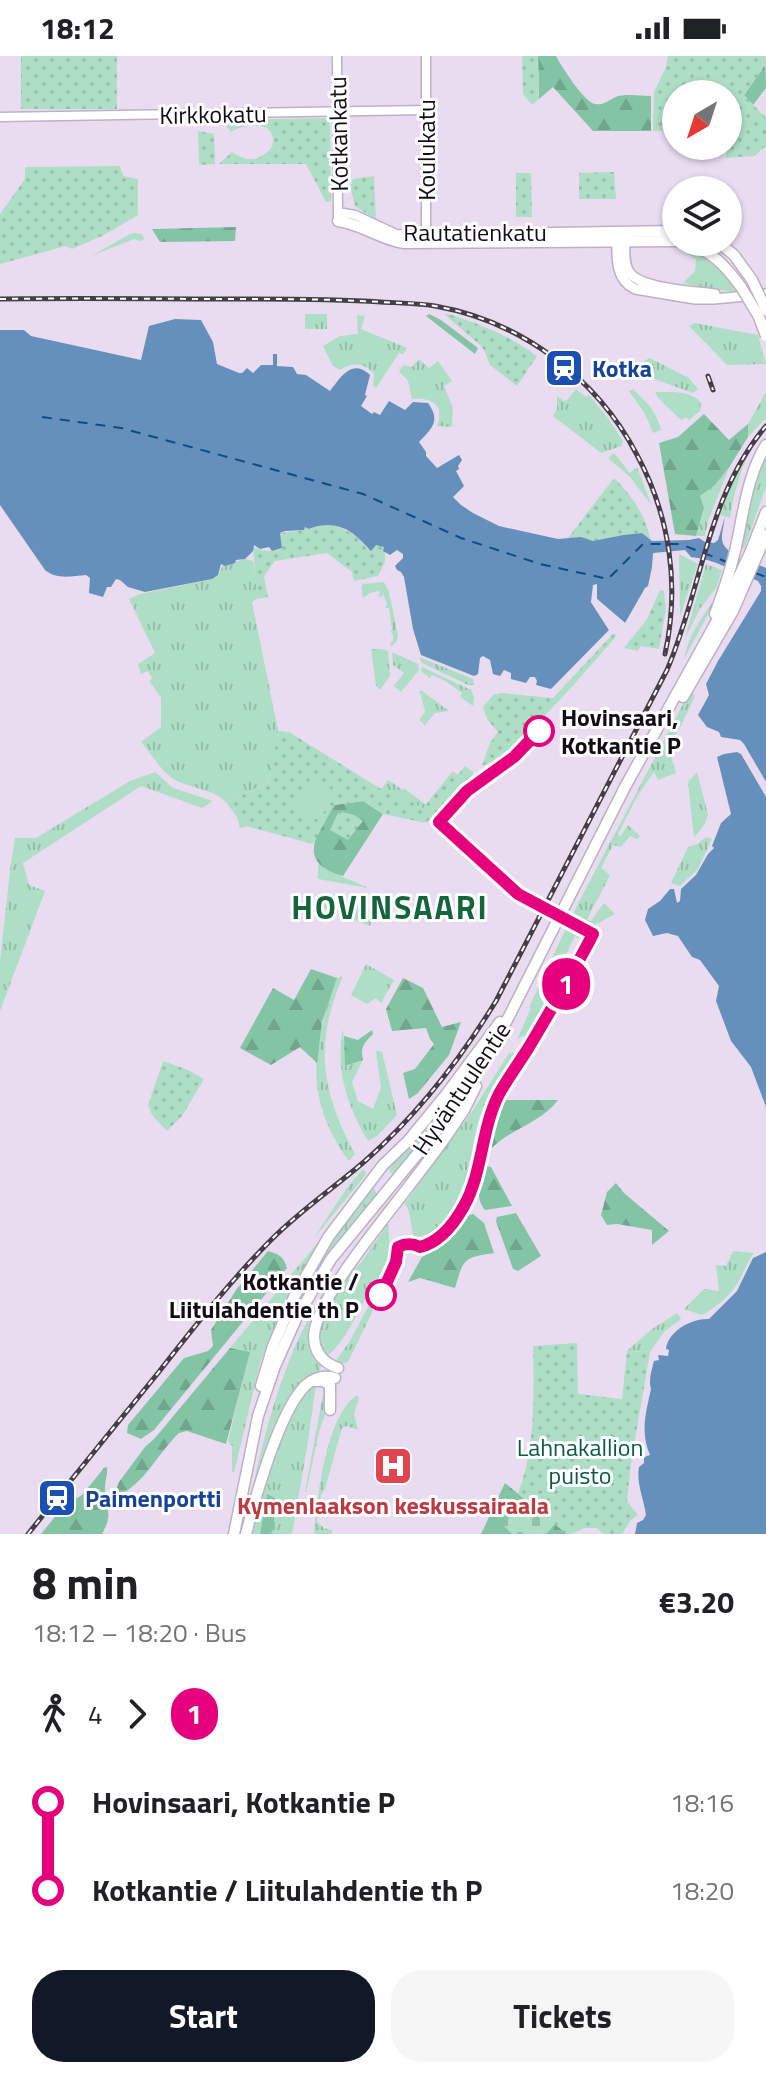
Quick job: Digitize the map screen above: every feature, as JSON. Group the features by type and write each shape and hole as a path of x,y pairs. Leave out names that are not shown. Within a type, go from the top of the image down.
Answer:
{"highway":[{"name":"Rautatienkatu","path":"338,217 397,242 621,236"},
{"path":"621,236 662,232"},
{"path":"621,236 662,240"},
{"path":"714,256 741,287 766,336"},
{"path":"735,256 752,280 766,310"},
{"path":"737,582 736,546 750,480 766,445"},
{"name":"Hyväntuulentie","path":"754,554 766,512"},
{"name":"Hyväntuulentie","path":"234,1534 258,1416 269,1380 304,1303 341,1245 420,1151 461,1096 498,1038 625,787 766,535"},
{"path":"754,554 766,543"},
{"name":"Hyväntuulentie","path":"240,1534 264,1418 281,1368 302,1321 341,1257 436,1141 476,1086 520,1012 647,759 733,611 737,582"},
{"path":"247,1461 253,1415 267,1363 286,1314 310,1267 383,1165 413,1135 477,1055 540,956"},
{"path":"246,1534 262,1477 296,1398 313,1380 337,1373 321,1357 316,1346 314,1335 319,1317 348,1268 450,1131 476,1086"},
{"path":"313,1380 330,1385 330,1410"}],"main road":[{"name":"Kotkankatu","path":"337,56 338,217"},
{"name":"Koulukatu","path":"426,56 426,239"},
{"name":"Kirkkokatu","path":"0,117 427,110"},
{"path":"621,236 619,275 628,286 695,299 766,294"}],"green space":[{"path":"21,56 117,56 117,109 21,109"},
{"path":"522,56 538,56 539,99 532,105 523,94"},
{"path":"538,56 556,56 580,91 595,104 623,95 651,96 651,131 593,131 553,87 539,99"},
{"path":"668,56 765,56 766,64 744,95 766,118 766,146 754,156 742,157 742,80 662,80 662,131 653,131 654,92"},
{"path":"765,56 766,88 753,105 744,95 765,65"},
{"path":"325,118 330,122 331,201 326,202 306,164 219,164 232,152 245,158 259,158 270,150 273,141 268,129 249,126 231,132 221,120"},
{"path":"198,131 214,134 215,164 199,165"},
{"path":"120,166 123,176 138,179 138,215 72,249 66,246 0,264 0,214 25,179 25,167"},
{"path":"614,172 616,199 579,199 579,173"},
{"path":"516,173 531,173 532,217 516,217"},
{"path":"374,176 376,220 355,206 350,186 353,179"},
{"path":"236,227 235,241 160,242 152,229"},
{"path":"142,234 144,239 134,239 91,256 128,235"},
{"path":"691,256 702,256 715,265 735,291 683,283 695,271 696,259"},
{"path":"305,314 327,314 327,329 305,329"},
{"path":"429,314 478,348 475,354 426,316"},
{"path":"444,314 495,331 537,356 517,386 490,365 479,344"},
{"path":"357,315 365,316 361,329 407,348 403,354 399,353 376,388 373,386 374,374 370,370 358,364 340,370 333,366 323,346 340,336 358,334"},
{"path":"695,323 758,335 766,364 727,365 689,326"},
{"path":"650,358 689,378 698,389 693,393 646,376 641,367"},
{"path":"419,359 429,368 438,361 452,381 444,386 453,408 452,427 437,426 438,408 431,401 412,399 408,381 399,371 404,365 412,367"},
{"path":"576,389 586,397 589,395 608,418 623,441 622,446 601,453 553,416 557,409 557,396 567,400"},
{"path":"633,389 654,412 661,430 653,433 645,414 629,391"},
{"path":"655,392 691,395 701,402 700,411 689,420 686,417 681,420"},
{"path":"766,392 766,418 748,437 748,424"},
{"path":"704,414 729,440 748,424 748,437 715,485 700,496 704,508 696,536 675,534 659,443 678,437"},
{"path":"614,453 630,473 637,467 652,506 630,477 608,458"},
{"path":"749,453 737,485 730,518 720,515 735,476"},
{"path":"766,455 766,487 744,549 741,547 748,512"},
{"path":"730,466 705,536 696,536 704,509 699,496 715,485"},
{"path":"614,478 638,507 651,541 642,533 593,541 568,538"},
{"path":"331,523 357,536 367,548 375,544 385,547 385,562 378,576 354,581 352,572 327,553 275,561 264,576 268,597 257,599 253,547 279,550 282,548 280,533"},
{"path":"679,554 698,564 680,616"},
{"path":"245,559 253,561 257,599 252,602 279,735 268,783 226,802 215,794 172,778 141,742 161,727 161,697 149,681 152,678 148,671 141,674 138,664 155,653 129,599 212,579 223,565"},
{"path":"706,564 722,570 716,588 700,609 685,638"},
{"path":"384,582 398,635 391,647 393,635 389,608 385,608 387,604 383,594 378,596 379,591 363,598 361,587 363,584"},
{"path":"660,590 664,591 666,609 659,649 641,646 638,651 624,648 647,619"},
{"path":"719,594 684,659 693,633"},
{"path":"616,634 615,638 530,731 494,761 482,765 498,732 487,719 483,707 493,695 553,698"},
{"path":"371,649 388,651 390,676 380,690 376,686"},
{"path":"392,652 418,664 419,670 401,692 394,686 404,673 393,665"},
{"path":"419,657 473,679 474,685 422,663"},
{"path":"422,667 471,690 473,706 445,681 432,675 430,678 421,671"},
{"path":"691,689 695,696 668,745 676,773 658,780 654,772 638,795 618,834 620,837 628,825 640,836 637,839 630,836 621,847 613,845 601,868 610,875 587,920 591,921 604,903 615,914 593,926 572,915"},
{"path":"421,690 449,711 435,713 425,725 419,720 425,712"},
{"path":"277,731 289,732 381,789 383,787 423,808 453,771 458,775 465,766 473,772 426,823 383,814 363,801 334,805 313,844 246,826 240,828 237,817 226,802 268,783"},
{"path":"155,772 173,788 213,801 202,808 141,786 23,863 29,885 45,891 0,1011 0,962 15,838 36,838 130,781"},
{"path":"697,772 708,815 694,838 688,782"},
{"path":"310,779 331,791 335,784 338,786 319,821 295,807"},
{"path":"388,780 426,805 423,809 383,787"},
{"path":"363,801 383,814 343,876 319,863 314,846 321,826 334,805"},
{"path":"339,811 363,821 348,840 330,830"},
{"path":"706,837 712,839 698,869 680,886 671,883 688,847"},
{"path":"318,863 336,874 368,888 318,879"},
{"path":"333,899 367,907 370,926 317,905 321,900"},
{"path":"568,924 585,934 581,939 575,936 552,983 557,986 525,1042 523,1035 517,1040 530,1005"},
{"path":"366,964 394,980 381,1003 376,998 367,1004 351,995"},
{"path":"311,969 337,978 322,1022 317,1063 300,1047 271,1065 240,1048 273,988 294,1000"},
{"path":"343,976 328,1023 325,1066 335,1109 355,1154 349,1161 324,1116 316,1072 328,1003 337,978"},
{"path":"403,978 423,988 442,1027 461,1022 449,1055 417,1094 409,1099 403,1073 415,1069 434,1044 426,1028 392,1031 386,1009"},
{"path":"343,1029 346,1066 363,1060 352,1082 358,1101 373,1109 381,1088 376,1051 382,1052 397,1115 368,1141 345,1087 341,1058"},
{"path":"372,1030 373,1034 362,1048 363,1060 345,1066 344,1036 358,1040"},
{"path":"491,1044 449,1111 394,1178 389,1169"},
{"path":"518,1052 482,1111 457,1204 448,1219 434,1231 415,1238 405,1203 473,1110 509,1053"},
{"path":"163,1061 204,1079 182,1116 167,1131 152,1115 148,1105"},
{"path":"505,1100 558,1100 542,1115 488,1152"},
{"path":"486,1166 491,1167 512,1206 485,1210 481,1204 479,1194"},
{"path":"363,1169 366,1173 364,1177 313,1239 347,1188"},
{"path":"616,1183 669,1231 652,1245 652,1230 607,1225 601,1215 607,1192"},
{"path":"372,1186 379,1197 360,1219 270,1370 306,1284 338,1230"},
{"path":"516,1213 541,1256 518,1271 513,1269 496,1221 497,1217"},
{"path":"473,1214 484,1223 494,1253 466,1261 455,1288 420,1278 408,1282 422,1257 439,1248 466,1216"},
{"path":"335,1222 291,1295 260,1363 234,1473 232,1446 228,1441 249,1353 230,1348"},
{"path":"388,1223 389,1247 385,1266 344,1337 325,1358 317,1345 323,1316 347,1274 361,1263"},
{"path":"371,1231 311,1331 310,1345 321,1365 319,1373 305,1380 249,1506 266,1432 290,1359 324,1291"},
{"path":"268,1251 280,1256 287,1268 154,1430 141,1439 127,1433 128,1425 184,1358 208,1351 213,1346 211,1330 236,1290"},
{"path":"733,1251 754,1253 729,1294 702,1315 684,1309 704,1289 719,1291 716,1265 726,1266"},
{"path":"375,1293 371,1315 348,1362 335,1362 350,1341"},
{"path":"677,1313 681,1319 665,1331 650,1352 627,1351 652,1329"},
{"name":"Lahnakallion puisto","path":"577,1343 578,1394 622,1399 627,1351 650,1352 627,1501 638,1515 622,1534 603,1534 597,1528 584,1528 567,1534 518,1494 531,1439 533,1346"},
{"path":"230,1348 250,1352 226,1444 187,1431 179,1433 144,1476 118,1496 119,1482 145,1447"},
{"path":"316,1385 292,1534 271,1534 275,1498 268,1495 260,1534 253,1534 260,1499 284,1431 305,1395"},
{"path":"324,1389 327,1409 306,1493 305,1491"},
{"path":"357,1395 359,1398 354,1414 358,1430 347,1426 342,1428 321,1495 317,1522 332,1530 332,1534 314,1534 321,1480 331,1439 346,1405"},
{"path":"107,1467 105,1495 108,1515 102,1534 41,1534 63,1507 82,1495"},
{"path":"505,1483 567,1534 481,1534"},
{"path":"267,1494 275,1498 274,1528 271,1534 260,1534"},
{"path":"530,1503 555,1524 546,1534 512,1534 503,1525 516,1509 521,1513"}],"water":[{"path":"175,319 201,320 213,342 217,364 239,373 247,368 253,373 261,365 273,365 273,354 277,354 277,366 293,367 297,374 306,375 330,391 347,371 364,370 370,375 367,396 361,406 372,414 380,415 389,401 405,410 413,402 428,403 434,420 419,442 426,456 437,468 459,455 462,460 456,471 464,486 453,497 473,513 499,526 558,539 581,537 593,541 642,533 652,541 699,538 714,543 718,540 725,517 722,540 726,548 739,560 742,558 766,568 766,782 740,740 721,737 719,732 707,727 698,715 709,695 706,684 761,591 761,586 758,581 725,566 691,557 685,550 653,553 648,586 625,623 597,599 597,585 591,602 609,630 551,689 536,685 535,677 530,677 526,683 511,679 511,673 504,670 500,676 493,674 490,660 483,656 478,674 474,676 421,655 404,577 395,566 403,554 397,550 390,555 383,551 384,547 376,545 371,551 352,533 340,527 321,525 285,531 280,533 282,548 272,551 269,547 260,549 254,545 253,551 245,559 225,566 221,564 218,575 212,579 145,592 116,579 111,587 107,587 103,597 89,593 90,578 86,575 60,576 45,570 0,505 0,330 24,330 31,336 141,360 149,326"},
{"path":"737,752 766,797 766,1107 751,1067 731,1041 716,1001 719,986 700,960 692,957 678,936 667,933 653,936 645,920 648,909 670,889 674,889 677,903 680,901 681,889 696,875 714,848 712,846 721,823 731,814 717,757"},
{"path":"766,1252 766,1534 635,1534 637,1523 646,1515 638,1473 644,1457 650,1455 645,1422 654,1361 659,1360 658,1355 668,1356 669,1350 666,1349 676,1331 688,1323 709,1319 737,1291 753,1258"}],"pier":[{"path":"597,584 597,599 625,623 621,625 599,606 612,628 609,630 591,602 593,585"}],"ferry route":[{"path":"42,417 121,428 363,494 461,538 540,564 608,579 643,544 680,544 727,562"},
{"path":"755,573 766,577"}],"railway":[{"path":"0,299 290,299 415,304 467,314 526,339 553,357 601,401 620,427 648,478 669,552 672,603 665,654"},
{"path":"708,376 713,390"},
{"path":"28,1534 242,1271 283,1228 365,1161 402,1125 436,1086 482,1023 667,670 718,512 746,453 766,426"}],"bus line":[{"name":"1","path":"381,1295 396,1262 398,1247 404,1244 428,1245 454,1222 463,1207 475,1179 499,1094 593,934 518,894 439,822 467,791 514,757 539,731"}],"place":[{"name":"Kotka","path":"564,368"},
{"name":"Hovinsaari, Kotkantie P","path":"539,731"},
{"name":"Kotkantie / Liitulahdentie th P","path":"381,1295"},
{"name":"Kymenlaakson keskussairaala","path":"393,1466"},
{"name":"Paimenportti","path":"57,1498"}],"district":[{"name":"HOVINSAARI","path":"390,907"}]}
